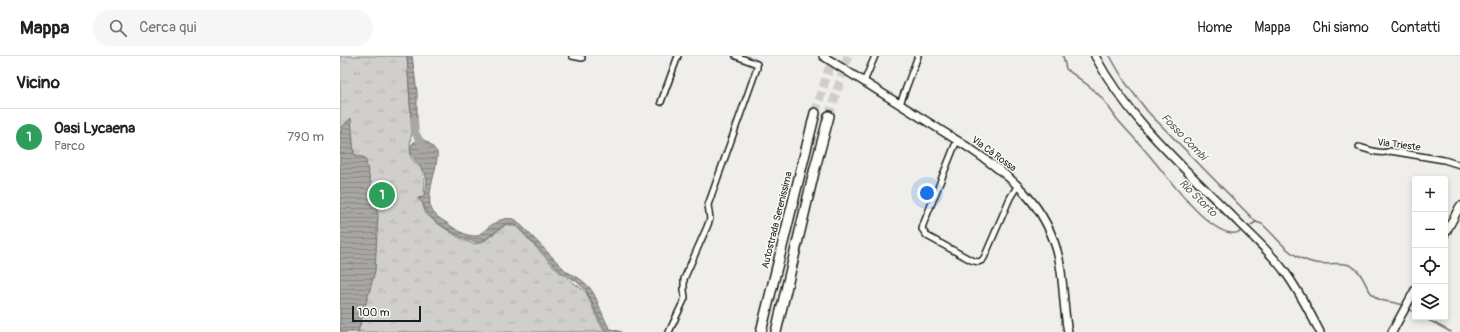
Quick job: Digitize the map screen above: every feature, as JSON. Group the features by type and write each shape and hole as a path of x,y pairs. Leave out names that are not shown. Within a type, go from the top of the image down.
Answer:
{"highway":[{"name":"Autostrada Serenissima","path":"761,332 815,113"},
{"path":"776,332 815,168 829,116"}],"main road":[{"name":"Via Cà Rossa","path":"823,56 959,141 989,161 1018,185 1032,201 1050,229 1059,260 1065,318 1068,332"},
{"path":"1095,56 1119,95 1140,122 1276,261 1291,280 1311,312 1320,332"},
{"path":"1448,228 1460,206"},
{"path":"1392,332 1412,296"}],"street":[{"path":"572,56 582,58"},
{"path":"662,102 678,56"},
{"path":"669,332 685,298 684,278 707,227 710,218 708,205 757,68 757,64 736,56"},
{"path":"864,82 874,56"},
{"path":"900,104 918,56"},
{"path":"959,141 955,145 923,225 922,229 927,236 971,260 981,262 1010,198 1018,185"},
{"name":"Via Trieste","path":"1359,147 1382,153 1390,151 1460,165"}],"green space":[{"path":"340,56 407,56 412,131 410,142 411,158 422,170 425,184 423,206 426,214 458,237 473,244 481,243 507,224 517,227 558,271 586,292 605,332 340,332"}],"shaded area":[{"path":"407,56 412,56 417,92 417,130 414,133 411,118"},
{"path":"351,118 354,154 365,158 378,216 375,271 358,332 340,332 340,135 343,126"},
{"path":"421,138 430,144 437,152 430,197 430,204 435,215 460,232 474,236 477,236 500,220 516,220 567,272 577,277 590,288 608,326 611,329 622,332 606,331 586,290 576,281 561,272 517,226 508,223 483,240 474,242 452,232 428,214 422,202 418,199 423,197 425,193 427,186 426,178 410,151 411,145"}],"waterway":[{"name":"Rio Storto","path":"1063,56 1066,69 1087,84 1102,98 1117,119 1181,195 1207,221 1220,229 1233,233 1243,230"},
{"name":"Fosso Combi","path":"1110,56 1125,82 1148,112 1256,222"},
{"path":"414,120 415,132 424,149"},
{"name":"Rio Storto","path":"1246,228 1256,222 1262,224 1286,248 1306,260 1319,264 1341,264 1354,267 1376,298 1404,306"},
{"name":"Rio Storto","path":"1407,308 1412,311"},
{"name":"Rio Storto","path":"1429,320 1451,332"}],"tunnel":[{"path":"815,113 833,56"},
{"path":"829,116 848,56"}],"place":[{"name":"Oasi Lycaena","path":"382,195"}]}
